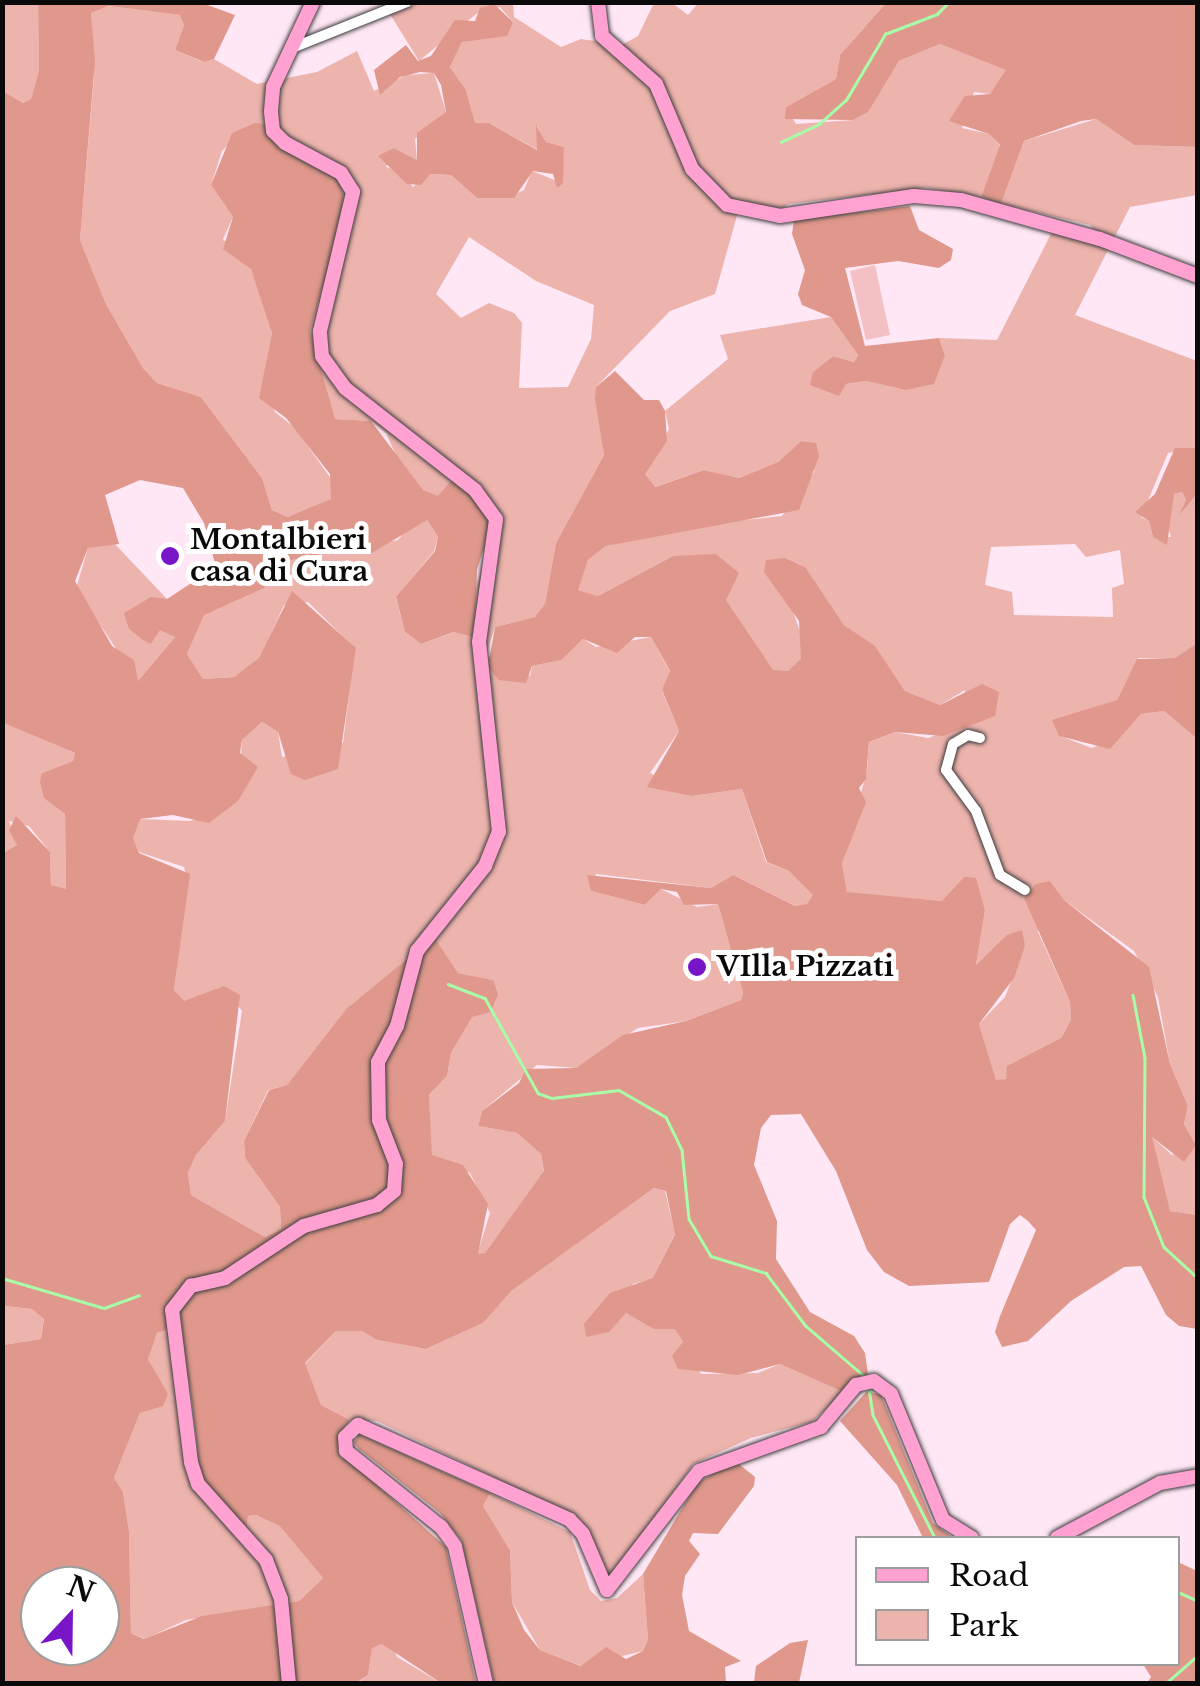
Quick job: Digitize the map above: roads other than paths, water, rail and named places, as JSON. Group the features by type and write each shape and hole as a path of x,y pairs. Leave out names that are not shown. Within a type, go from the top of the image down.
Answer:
{"street":[{"path":"289,1684 281,1599 266,1560 198,1484 191,1462 172,1310 192,1286 224,1278 304,1226 377,1205 394,1191 396,1164 379,1120 378,1062 397,1026 418,951 485,866 499,832 478,642 496,519 475,490 344,388 322,356 320,331 354,202 341,173 273,131 273,87 313,2"},
{"path":"292,48 347,31 380,7 407,2"},
{"path":"598,4 602,36 656,84 692,169 726,205 780,216 914,196 961,200 1100,239 1198,276"},
{"path":"980,738 968,735 952,744 946,770 976,811 1000,876 1025,890"},
{"path":"486,1684 455,1546 441,1527 346,1451 345,1437 358,1425 374,1427 570,1520 583,1534 606,1590 699,1471 821,1426 862,1382 886,1388 943,1520 969,1536"},
{"path":"1060,1536 1160,1483 1198,1476"}],"waterway":[{"path":"781,142 819,124 846,100 885,34 937,14 949,2"},
{"path":"448,984 485,998 538,1093 552,1098 619,1090 666,1117 682,1150 689,1219 711,1256 766,1273 806,1326 863,1375"},
{"path":"1133,995 1145,1058 1144,1197 1164,1247 1198,1278"},
{"path":"2,1278 104,1308 139,1295"},
{"path":"869,1389 873,1415 934,1536"},
{"path":"1180,1593 1198,1601"},
{"path":"1165,1684 1198,1655"}],"place":[{"name":"Montalbieri casa di Cura","path":"170,556"},
{"name":"VIlla Pizzati","path":"697,967"}]}
